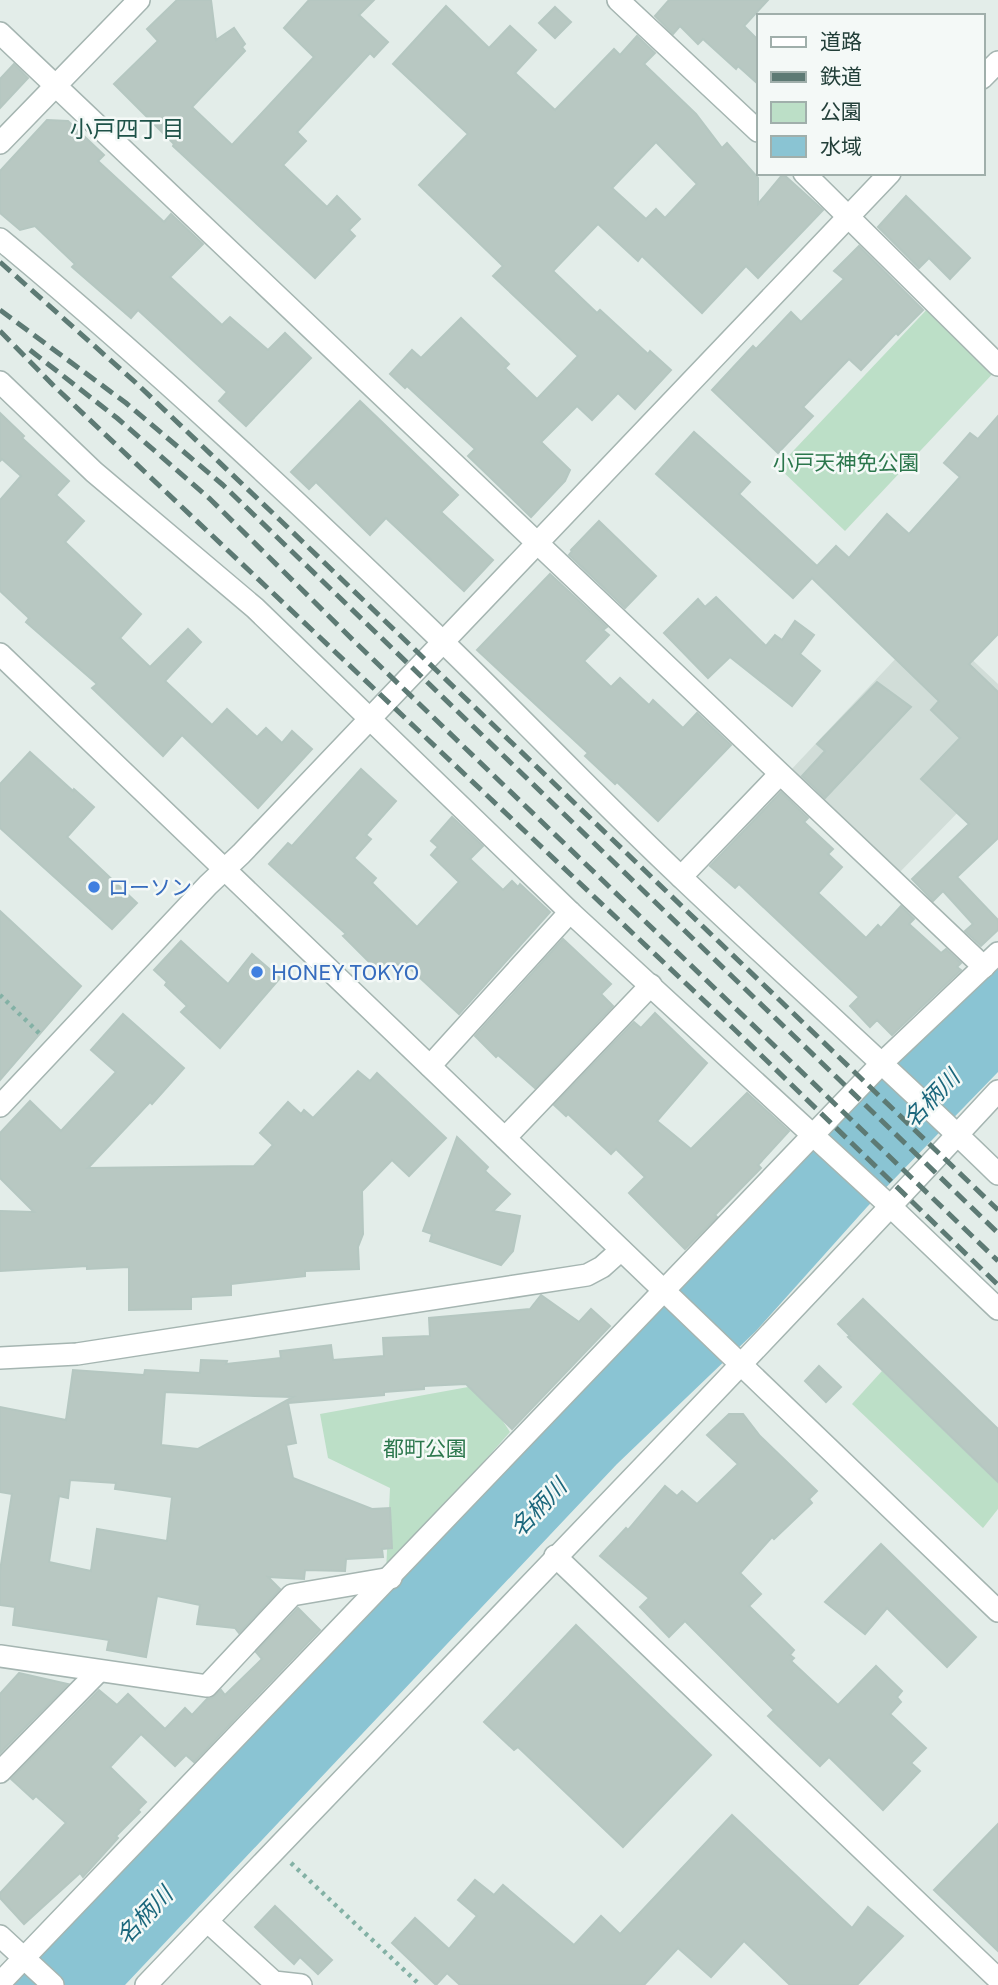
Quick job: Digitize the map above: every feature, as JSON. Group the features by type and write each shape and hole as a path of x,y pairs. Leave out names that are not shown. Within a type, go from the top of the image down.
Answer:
{"street":[{"path":"0,143 139,0"},
{"path":"627,3 757,130"},
{"path":"0,33 779,775 991,960 814,1136 666,1294 0,1983"},
{"path":"984,76 998,62"},
{"path":"806,175 998,365"},
{"path":"0,1105 888,175"},
{"path":"0,239 217,430 442,641 681,877 885,1065 998,1174"},
{"path":"0,382 94,472 255,608 570,912 998,1309"},
{"path":"0,654 998,1611"},
{"path":"681,877 779,775"},
{"path":"430,1066 570,912"},
{"path":"505,1138 651,985"},
{"path":"146,1985 738,1363 885,1202 954,1131 998,1091"},
{"path":"0,1358 78,1354 587,1275 621,1250"},
{"path":"555,1556 998,1979"},
{"path":"0,1656 207,1686 292,1595 391,1578"},
{"path":"0,1772 99,1671"},
{"path":"207,1921 274,1982 301,1985"},
{"path":"0,1936 53,1985"}],"path":[{"path":"0,996 54,1048"},
{"path":"285,1858 420,1985"}],"shaded area":[{"path":"931,621 998,684 998,771 897,875 790,771"}],"green space":[{"name":"小戸天神免公園","path":"933,303 998,368 845,531 778,467"},
{"path":"882,1371 998,1483 998,1509 983,1528 852,1404"},
{"name":"都町公園","path":"479,1385 510,1432 386,1572 390,1488 328,1458 320,1414"}],"water":[{"name":"名柄川","path":"998,958 998,1072 867,1207 756,1331 617,1464 125,1985 9,1985"}],"building":[{"path":"177,0 211,0 216,40 234,28 245,44 242,47 245,51 192,107 232,145 314,57 284,28 309,0 374,0 359,15 388,42 374,57 370,53 297,132 306,141 283,165 327,207 337,196 360,219 349,230 355,236 315,278 173,146 174,144 114,84 158,41 147,29"},
{"path":"669,0 768,0 744,26 757,39 757,83 738,66 736,69 703,39 698,44 680,26 673,34 655,16"},
{"path":"446,6 489,48 510,26 536,50 515,73 555,110 614,49 620,55 637,36 655,53 644,64 696,114 722,148 727,143 758,178 758,204 784,175 823,210 758,278 746,266 702,313 642,256 638,261 598,224 553,271 597,313 600,310 648,354 650,351 671,370 635,409 618,393 592,420 577,406 541,442 570,470 565,481 531,517 468,456 475,449 407,386 405,388 390,374 412,350 421,358 461,318 509,364 505,368 537,399 578,356 493,276 503,266 419,185 468,134 393,64","holes":["656,142 697,184 665,218 656,209 646,219 612,188"]},
{"path":"555,7 571,22 555,38 539,23"},
{"path":"14,64 28,78 0,108 0,79"},
{"path":"47,120 68,121 104,155 98,161 164,222 171,214 203,244 170,277 222,325 230,317 268,350 285,333 311,358 246,426 219,401 227,392 138,310 131,318 72,267 75,264 35,226 20,230 0,213 0,171"},
{"path":"906,196 970,258 950,279 929,258 919,268 878,227"},
{"path":"859,246 923,310 898,335 896,333 861,370 849,359 803,407 813,416 778,453 712,390 753,346 756,349 791,312 801,322 844,279 834,271"},
{"path":"360,401 458,495 441,512 493,560 464,591 386,518 370,535 316,482 309,489 291,472"},
{"path":"0,413 24,436 22,438 69,481 56,495 84,521 65,542 141,614 120,638 150,667 188,629 201,642 165,681 212,725 227,709 257,737 266,728 282,743 292,731 312,749 258,808 182,735 163,756 92,688 97,684 26,622 29,618 0,591 0,500 21,476 2,459 0,461"},
{"path":"998,416 998,634 969,664 998,692 998,838 957,877 998,920 998,930 981,946 965,931 973,924 943,891 933,901 912,879 969,824 921,779 960,738 931,710 939,701 812,578 793,598 656,474 694,432 750,482 739,494 817,566 836,546 849,558 887,514 909,534 960,477 944,463 970,433 978,439"},
{"path":"599,521 656,576 625,608 569,555"},
{"path":"550,574 607,627 603,630 609,635 584,661 611,687 620,678 649,705 653,700 683,728 697,713 731,745 658,821 585,756 588,753 477,650"},
{"path":"716,597 766,646 775,635 782,640 795,621 814,635 800,654 820,671 792,706 730,657 708,678 664,633 698,599 705,607"},
{"path":"877,682 911,707 825,798 802,776 825,751 817,744"},
{"path":"30,752 94,807 67,837 137,903 112,929 0,828 0,784"},
{"path":"361,769 396,801 366,835 371,839 354,858 376,878 372,883 417,927 459,882 431,855 438,847 431,841 452,817 483,846 470,859 503,890 512,881 518,887 520,884 550,912 459,1014 405,964 374,967 343,936 346,934 269,864 288,843 292,846"},
{"path":"781,792 808,818 804,822 833,849 828,854 842,867 818,893 866,938 878,925 881,928 901,906 914,919 909,924 941,953 946,949 961,963 957,967 961,970 892,1035 877,1020 870,1027 850,1006 859,997 739,884 735,888 710,866"},
{"path":"0,911 81,986 0,1080"},
{"path":"563,939 611,984 601,994 613,1006 535,1088 498,1055 496,1057 475,1036"},
{"path":"181,941 228,984 252,954 280,978 220,1048 181,1012 187,1006 154,970"},
{"path":"655,1013 707,1063 657,1121 691,1149 747,1093 789,1131 758,1165 761,1168 685,1249 629,1193 645,1177 616,1149 611,1154 568,1114 566,1116 554,1105 634,1022 641,1028"},
{"path":"123,1014 184,1068 88,1168 254,1166 273,1145 260,1133 288,1102 301,1114 304,1110 313,1118 358,1071 370,1081 377,1073 446,1138 409,1176 392,1160 362,1191 363,1234 358,1247 359,1269 305,1271 305,1276 231,1284 231,1295 191,1297 191,1309 129,1310 129,1267 87,1269 87,1266 0,1271 0,1211 34,1212 0,1178 0,1133 30,1101 61,1131 116,1072 91,1050"},
{"path":"457,1137 488,1167 485,1171 510,1194 493,1211 520,1216 513,1251 501,1265 430,1241 432,1234 423,1231"},
{"path":"541,1295 579,1322 591,1309 610,1326 512,1429 466,1384 424,1386 424,1389 384,1392 384,1395 288,1403 296,1443 286,1445 293,1478 372,1509 390,1508 392,1548 382,1549 383,1557 346,1559 345,1571 305,1570 304,1579 268,1577 280,1589 239,1633 235,1628 197,1624 200,1605 157,1596 146,1657 107,1650 109,1640 13,1625 15,1607 0,1605 0,1571 12,1494 0,1492 0,1407 66,1420 73,1370 144,1375 145,1370 200,1373 201,1360 227,1361 226,1364 281,1358 280,1351 331,1345 333,1360 384,1356 383,1338 430,1336 429,1318 530,1309","holes":["165,1392 255,1396 293,1397 198,1449 161,1445","70,1480 116,1483 115,1489 172,1497 167,1541 97,1529 91,1571 49,1562 59,1496 68,1498"]},
{"path":"863,1299 998,1429 998,1482 848,1337 850,1336 838,1324"},
{"path":"819,1366 841,1387 826,1402 805,1381"},
{"path":"729,1414 743,1414 760,1436 817,1491 809,1499 812,1503 774,1539 772,1537 740,1573 761,1594 749,1606 794,1650 790,1655 794,1658 791,1661 838,1705 876,1666 902,1691 897,1697 901,1702 890,1714 926,1748 911,1763 920,1771 883,1810 829,1757 820,1766 768,1716 774,1710 685,1621 669,1637 640,1607 649,1598 600,1556 626,1528 628,1530 665,1486 677,1496 682,1491 697,1504 738,1464 707,1435"},
{"path":"881,1544 976,1637 947,1667 887,1608 865,1634 825,1602"},
{"path":"298,1608 320,1630 194,1762 186,1755 175,1766 141,1734 110,1767 146,1802 83,1877 80,1873 24,1924 0,1898 0,1893 66,1823 36,1796 33,1799 11,1779 99,1690 117,1705 128,1694 165,1729 185,1708 192,1715 207,1699 221,1690 225,1695 262,1659 256,1652"},
{"path":"576,1625 711,1755 623,1847 518,1747 514,1750 484,1722"},
{"path":"19,1673 68,1684 0,1753 0,1694"},
{"path":"732,1815 852,1928 868,1907 903,1936 857,1985 790,1985 744,1941 711,1977 678,1948 644,1985 460,1985 447,1973 436,1985 392,1943 415,1918 449,1949 477,1916 458,1900 475,1880 494,1895 503,1885 574,1945 601,1916 620,1934"},
{"path":"998,1824 998,1951 934,1890"},
{"path":"275,1906 332,1960 318,1974 300,1957 294,1964 255,1927"}],"railway":[{"path":"0,262 135,382 998,1210"},
{"path":"0,310 126,403 223,485 998,1233"},
{"path":"0,331 55,387 733,1028 998,1285"},
{"path":"30,350 117,418 210,499 998,1261"}],"place":[{"name":"ローソン","path":"94,887"},
{"name":"HONEY TOKYO","path":"257,972"}],"district":[{"name":"小戸四丁目","path":"127,128"}]}
